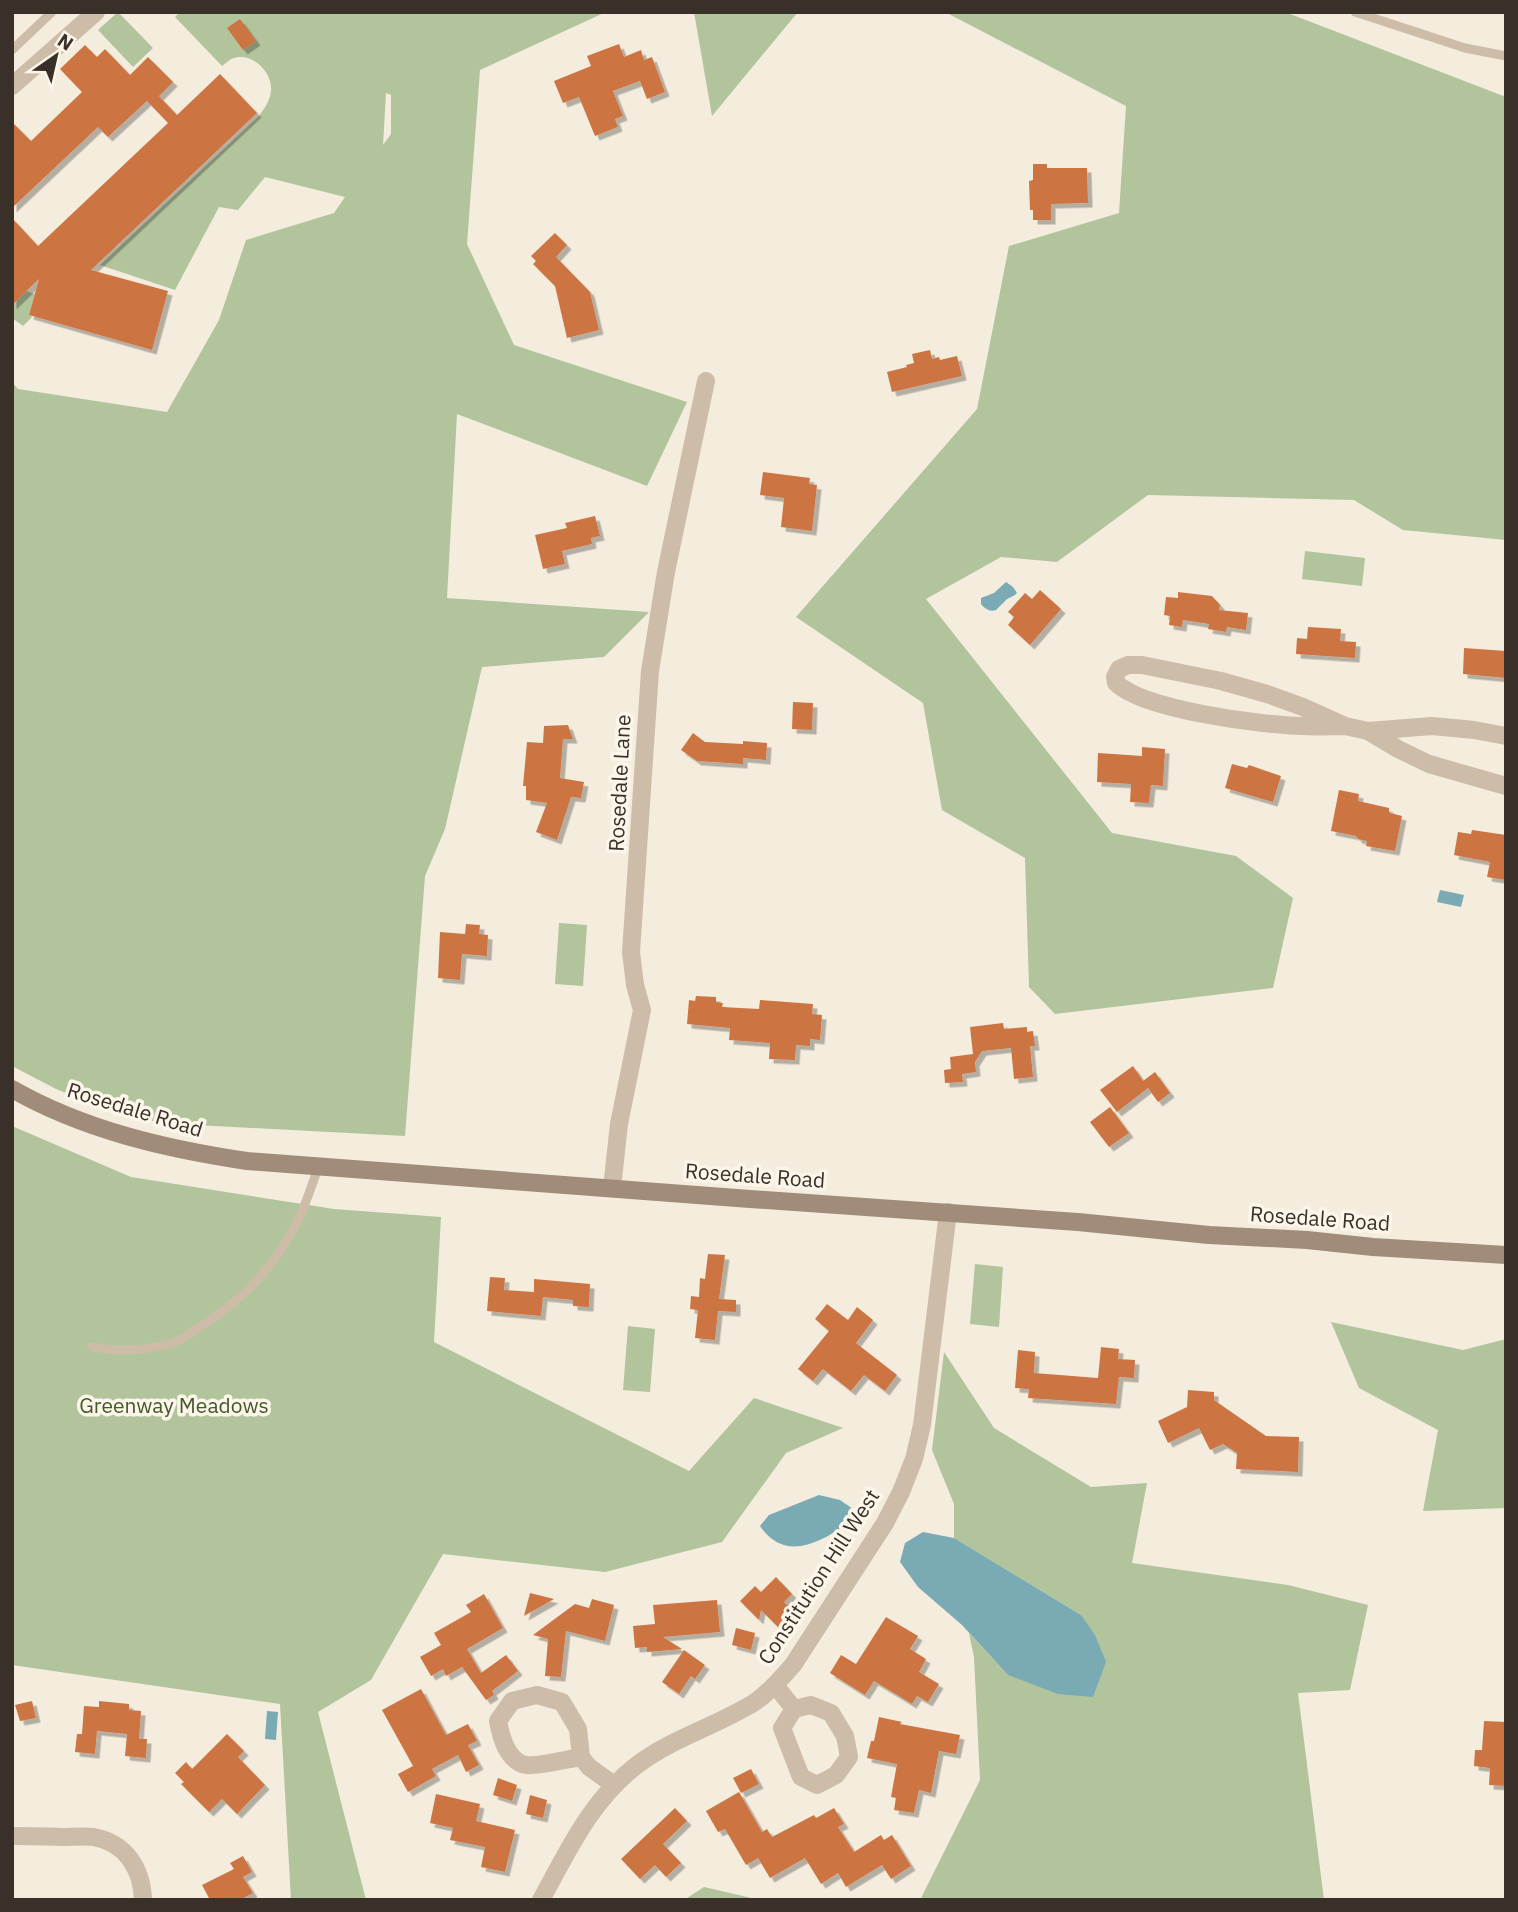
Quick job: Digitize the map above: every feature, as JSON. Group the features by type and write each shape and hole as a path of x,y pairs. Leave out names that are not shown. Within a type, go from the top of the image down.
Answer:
{"street":[{"path":"12,86 96,12"},
{"name":"Rosedale Lane","path":"612,1188 619,1124 642,1010 635,985 631,952 650,671 666,572 706,381"},
{"path":"1345,726 1268,723 1167,706 1126,692 1116,682 1115,677 1119,669 1128,665 1142,665 1267,694 1345,726 1368,731 1429,764 1506,786"},
{"path":"1368,731 1433,726 1506,736"},
{"name":"Rosedale Road","path":"12,1089 101,1128 156,1144 247,1161 948,1212 1209,1235 1506,1255"},
{"name":"Constitution Hill West","path":"541,1900 586,1819 614,1785 664,1747 756,1701 775,1685 793,1665 885,1523 914,1460 922,1426 948,1212"},
{"path":"775,1685 794,1709"},
{"path":"580,1757 527,1766 516,1760 502,1741 498,1721 512,1701 537,1695 562,1702 578,1729 580,1757 614,1785"},
{"path":"811,1705 831,1713 845,1736 849,1757 836,1775 817,1785 801,1777 782,1728 794,1709 811,1705"},
{"path":"12,1836 92,1837 106,1840 119,1847 137,1869 143,1900"}],"lane":[{"path":"12,50 52,12"},
{"path":"1355,12 1465,48 1506,56"},
{"path":"92,1348 112,1351 139,1350 175,1342 220,1314 248,1290 275,1258 296,1225 319,1166"}],"green space":[{"path":"118,12 153,48 133,67 98,30"},
{"path":"180,12 606,12 480,70 467,244 514,345 687,402 647,486 457,414 447,598 649,612 604,657 482,667 445,829 425,876 405,1136 159,1123 112,1111 56,1089 12,1066 12,382 18,389 167,412 219,320 246,240 334,213 345,197 265,177 238,210 219,207 175,290 100,265 259,116 269,98 271,84 259,64 239,57 222,66 175,17","holes":["386,93 391,95 391,134 383,145"]},
{"path":"694,12 798,12 712,116"},
{"path":"945,12 1285,12 1506,97 1506,540 1403,530 1354,500 1148,495 1057,562 1001,557 926,599 1112,833 1236,856 1293,898 1273,988 1055,1014 1029,987 1025,858 942,810 923,703 796,617 977,409 1009,246 1119,213 1126,106"},
{"path":"26,291 35,294 29,315 32,316 23,326 12,318 12,302"},
{"path":"1305,551 1365,558 1362,586 1302,579"},
{"path":"559,923 587,925 583,986 555,984"},
{"name":"Greenway Meadows","path":"12,1126 131,1177 334,1209 441,1217 434,1342 689,1471 754,1398 843,1428 786,1453 722,1542 605,1572 443,1554 371,1680 318,1712 366,1900 291,1900 280,1704 12,1665"},
{"path":"975,1264 1003,1267 999,1327 970,1324"},
{"path":"1331,1322 1463,1350 1506,1339 1506,1508 1423,1511 1438,1430 1359,1388"},
{"path":"628,1326 655,1329 650,1392 623,1390"},
{"path":"944,1352 994,1428 1091,1487 1147,1483 1132,1563 1288,1585 1368,1605 1350,1690 1298,1693 1324,1900 920,1900 980,1780 974,1657 969,1633 1008,1675 1081,1615 954,1538 954,1504 932,1450"},
{"path":"704,1887 760,1900 684,1900"}],"water":[{"path":"1006,582 1013,587 1017,593 1015,595 996,610 990,610 981,604 981,598 994,593"},
{"path":"1440,890 1464,895 1461,907 1437,902"},
{"path":"819,1495 840,1500 853,1509 854,1519 818,1541 794,1546 771,1538 760,1526 769,1515"},
{"path":"923,1532 954,1538 1081,1615 1095,1635 1106,1662 1093,1697 1058,1694 1008,1675 962,1625 918,1587 900,1562 905,1543"},
{"path":"267,1711 278,1712 276,1740 265,1739"}],"building":[{"path":"240,19 256,41 243,50 227,28"},
{"path":"619,44 624,57 641,50 644,60 652,57 665,92 647,99 640,81 613,91 623,116 615,119 618,127 595,136 579,97 563,103 554,81 591,66 587,56"},
{"path":"85,45 97,57 105,49 130,75 148,57 173,82 159,96 177,115 220,74 257,113 91,270 168,291 152,350 29,315 39,279 12,305 12,218 38,246 168,123 147,101 108,137 98,127 12,208 12,122 31,141 82,92 60,69"},
{"path":"1033,164 1047,164 1047,168 1087,168 1088,203 1051,204 1051,220 1033,220 1029,181 1033,180"},
{"path":"555,233 567,245 556,257 590,292 599,330 567,338 555,286 533,264 536,261 531,256"},
{"path":"930,350 932,359 957,356 962,376 892,392 887,372 907,367 906,365 914,363 912,354"},
{"path":"763,472 810,478 809,484 817,485 812,531 781,527 784,498 760,495"},
{"path":"595,516 600,536 591,538 592,544 562,551 565,564 543,569 535,535 567,528 565,523"},
{"path":"1040,590 1061,609 1030,645 1008,625 1014,617 1008,612 1025,593 1032,599"},
{"path":"1178,592 1212,596 1220,605 1219,610 1248,613 1246,630 1227,627 1226,632 1208,629 1209,624 1183,620 1182,627 1169,625 1170,616 1164,615 1166,597 1178,598"},
{"path":"1308,627 1341,629 1340,641 1356,642 1355,658 1296,654 1297,638 1307,639"},
{"path":"1464,648 1506,651 1506,678 1463,674"},
{"path":"793,702 813,703 812,730 792,729"},
{"path":"568,725 573,739 563,739 560,778 584,782 581,798 571,797 557,840 536,832 547,803 526,800 526,786 523,786 527,742 543,743 544,726"},
{"path":"693,733 705,742 767,743 766,760 743,758 743,764 697,761 681,750"},
{"path":"1142,747 1165,749 1163,786 1151,785 1149,803 1130,802 1131,784 1097,782 1098,753 1142,756"},
{"path":"1232,764 1247,768 1249,765 1281,776 1273,802 1225,788"},
{"path":"1339,790 1359,794 1358,801 1389,808 1390,813 1402,816 1395,851 1366,846 1367,841 1356,836 1331,831"},
{"path":"1472,830 1506,835 1506,880 1487,877 1490,862 1454,855 1458,832 1471,834"},
{"path":"466,924 480,925 479,934 488,935 487,956 462,954 460,980 438,978 440,932 465,934"},
{"path":"696,996 716,997 716,1002 723,1003 722,1007 759,1009 760,1000 813,1004 812,1014 822,1015 820,1040 810,1039 810,1046 796,1045 795,1060 769,1059 770,1043 729,1040 730,1028 687,1024 689,1000 695,1001"},
{"path":"1003,1023 1004,1029 1027,1027 1027,1032 1033,1031 1035,1046 1030,1046 1033,1077 1014,1079 1011,1048 982,1051 975,1062 976,1072 962,1074 963,1082 945,1083 944,1070 951,1069 950,1057 973,1054 970,1027"},
{"path":"1133,1066 1143,1081 1155,1072 1170,1093 1158,1102 1148,1088 1117,1112 1100,1090"},
{"path":"1110,1107 1129,1133 1109,1147 1090,1122"},
{"path":"708,1254 725,1255 719,1299 736,1300 736,1312 718,1311 715,1340 695,1338 698,1310 690,1309 691,1296 699,1297 700,1278 705,1279"},
{"path":"490,1277 505,1278 504,1290 534,1292 534,1279 590,1284 589,1307 573,1306 573,1300 543,1297 541,1316 487,1311"},
{"path":"827,1304 848,1320 857,1307 873,1320 856,1343 897,1375 885,1391 864,1375 851,1391 823,1369 813,1381 798,1369 829,1331 815,1319"},
{"path":"1101,1347 1119,1349 1118,1359 1135,1360 1134,1378 1119,1377 1116,1404 1028,1398 1029,1389 1015,1388 1018,1350 1035,1352 1034,1373 1098,1378"},
{"path":"1188,1390 1214,1392 1214,1400 1266,1436 1299,1437 1298,1472 1236,1469 1237,1453 1223,1444 1210,1450 1199,1428 1168,1443 1158,1421 1187,1407"},
{"path":"776,1577 792,1594 784,1602 789,1607 782,1614 786,1618 778,1627 761,1610 759,1620 740,1601 755,1586 761,1592"},
{"path":"530,1593 554,1599 524,1616"},
{"path":"484,1594 503,1628 467,1649 481,1673 506,1655 518,1671 492,1691 494,1695 486,1700 462,1667 446,1676 443,1669 431,1676 420,1657 441,1645 434,1633 471,1612 466,1605"},
{"path":"592,1599 614,1605 605,1641 566,1631 561,1677 545,1676 548,1639 533,1635 575,1604 589,1608"},
{"path":"717,1600 720,1632 663,1637 682,1649 647,1652 647,1647 635,1648 633,1626 655,1624 653,1605"},
{"path":"886,1617 918,1636 910,1649 926,1659 919,1672 939,1684 928,1702 917,1696 912,1704 874,1681 865,1695 830,1673 841,1655 856,1664"},
{"path":"736,1628 755,1633 751,1650 732,1645"},
{"path":"684,1650 705,1665 695,1679 691,1676 679,1694 662,1682"},
{"path":"421,1689 446,1735 468,1724 477,1741 468,1745 479,1765 466,1772 458,1755 432,1769 436,1776 408,1792 398,1774 413,1766 382,1710"},
{"path":"32,1701 36,1718 20,1721 15,1705"},
{"path":"99,1701 129,1704 129,1710 141,1711 139,1739 147,1739 146,1758 125,1756 127,1734 97,1731 95,1754 75,1752 77,1734 82,1734 84,1706 99,1707"},
{"path":"879,1717 902,1722 900,1724 960,1735 956,1754 939,1751 931,1793 919,1790 914,1813 894,1810 896,1798 891,1797 897,1764 867,1758"},
{"path":"1484,1721 1506,1722 1506,1786 1489,1785 1490,1768 1474,1766 1475,1750 1482,1750"},
{"path":"227,1734 244,1751 238,1757 265,1785 237,1814 222,1799 209,1812 181,1784 184,1782 175,1773 186,1762 192,1769"},
{"path":"751,1769 759,1784 741,1793 733,1778"},
{"path":"498,1778 517,1785 512,1801 493,1795"},
{"path":"739,1792 762,1832 767,1829 772,1837 814,1815 816,1818 834,1808 844,1824 838,1827 854,1852 881,1835 884,1840 892,1835 911,1866 891,1879 882,1865 846,1887 838,1873 821,1884 805,1858 770,1878 758,1858 746,1865 725,1829 718,1832 706,1811"},
{"path":"436,1794 480,1804 476,1821 515,1830 505,1872 481,1867 485,1847 450,1840 453,1828 430,1823"},
{"path":"530,1795 547,1800 543,1818 526,1814"},
{"path":"675,1808 687,1821 663,1844 681,1863 666,1877 655,1865 640,1879 621,1859"},
{"path":"243,1856 252,1872 243,1877 253,1893 240,1900 210,1900 202,1885 234,1869 230,1863"}]}
